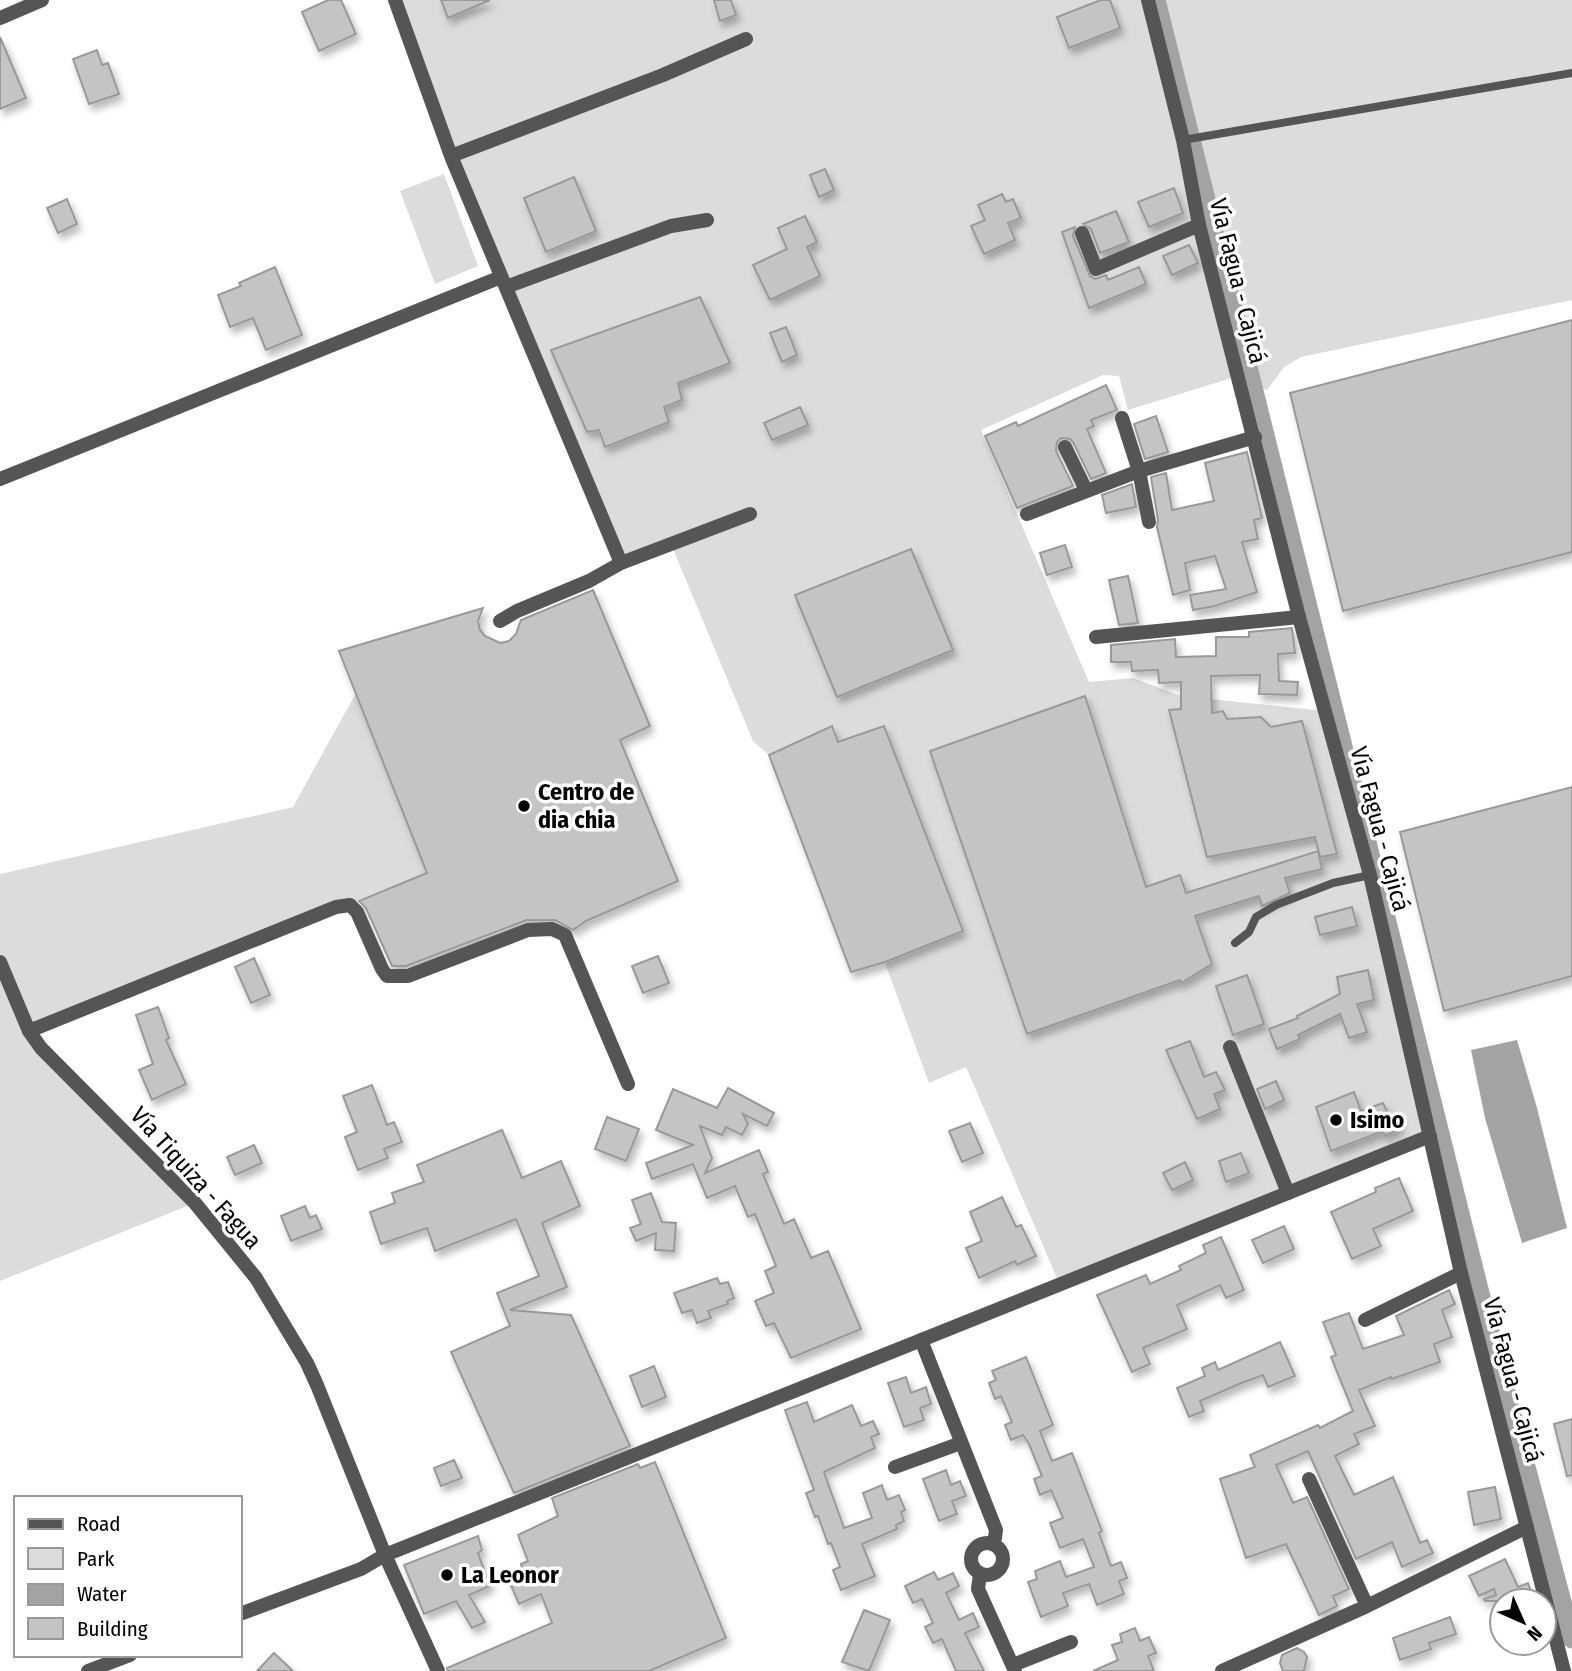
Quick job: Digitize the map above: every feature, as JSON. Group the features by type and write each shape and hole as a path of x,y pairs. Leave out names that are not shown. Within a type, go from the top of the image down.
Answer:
{"street":[{"path":"0,18 42,0"},
{"path":"395,0 451,156 621,563"},
{"name":"Vía Fagua - Cajicá","path":"1148,0 1183,140 1199,225 1370,876 1461,1273 1564,1671"},
{"path":"451,156 663,75 746,39"},
{"path":"0,479 503,282 671,226 707,220"},
{"path":"1082,233 1096,270 1199,225"},
{"path":"1122,418 1139,471 1149,522"},
{"path":"1027,514 1139,471 1255,437"},
{"path":"1065,447 1086,490"},
{"path":"500,621 517,611 589,581 621,563 750,514"},
{"path":"1097,636 1300,617"},
{"path":"29,1031 336,906 350,905 357,912 387,976 408,976 528,930 552,929 565,935 628,1084"},
{"name":"Vía Tiquiza - Fagua","path":"0,962 29,1031 41,1048 195,1203 256,1278 307,1363 385,1555 438,1671"},
{"path":"1230,1047 1288,1193"},
{"path":"242,1613 361,1569 385,1555 1430,1136"},
{"path":"1365,1320 1461,1273"},
{"path":"920,1340 996,1530 995,1545"},
{"path":"895,1467 961,1443"},
{"path":"1309,1479 1367,1606"},
{"path":"1222,1671 1367,1606 1527,1527"},
{"path":"983,1543 995,1545 1002,1553 1000,1569 991,1575 980,1574 972,1566 972,1555 983,1543"},
{"path":"980,1574 978,1589 1014,1668 1071,1642"},
{"path":"88,1671 125,1657"}],"lane":[{"path":"1183,140 1572,73"},
{"path":"1235,943 1249,932 1256,917 1276,905 1333,883 1370,876"}],"green space":[{"path":"395,0 1572,0 1572,300 1301,357 1284,367 1267,390 1238,376 1128,410 1119,376 1103,375 981,430 1089,682 1133,678 1181,696 1325,711 1430,1136 1060,1285 966,1067 929,1083 885,963 851,972 769,755 753,741 671,544 621,563"},
{"path":"444,174 478,266 435,284 400,191"},
{"path":"356,693 427,873 30,1031 195,1203 0,1281 0,874 293,807"}],"water":[{"path":"1517,1040 1567,1228 1522,1243 1485,1118 1471,1050"}],"building":[{"path":"328,0 341,0 356,34 319,51 302,12"},
{"path":"441,0 490,0 448,18"},
{"path":"714,0 731,0 736,15 720,21"},
{"path":"1101,0 1110,0 1120,28 1069,48 1057,17"},
{"path":"0,37 26,98 0,109"},
{"path":"97,50 102,65 108,63 119,94 89,104 73,59"},
{"path":"825,169 834,190 819,197 810,175"},
{"path":"574,177 596,231 546,252 524,198"},
{"path":"1174,188 1183,213 1149,227 1138,202"},
{"path":"1002,194 1006,202 1013,199 1021,218 1008,223 1015,240 984,254 971,226 985,220 978,205"},
{"path":"67,199 77,224 58,233 47,208"},
{"path":"1116,211 1129,242 1100,253 1091,229 1083,224"},
{"path":"805,216 817,242 807,247 820,276 770,300 753,265 787,249 778,228"},
{"path":"1075,227 1073,236 1090,276 1095,279 1106,275 1108,280 1139,267 1146,284 1089,308 1062,232"},
{"path":"1189,245 1198,263 1172,275 1163,256"},
{"path":"275,267 302,335 266,350 253,318 230,327 218,295"},
{"path":"700,297 730,363 678,383 682,400 664,407 669,422 605,447 599,430 587,432 551,350"},
{"path":"1572,320 1572,552 1343,611 1290,393"},
{"path":"786,327 797,355 782,362 770,333"},
{"path":"1106,385 1117,410 1091,420 1094,426 1087,429 1106,473 1091,479 1073,442 1061,438 1057,442 1056,451 1073,486 1017,508 985,436 1016,422 1018,426"},
{"path":"800,407 808,425 772,440 764,423"},
{"path":"1156,416 1168,452 1145,459 1134,424"},
{"path":"1247,452 1262,518 1254,520 1258,539 1242,542 1257,592 1215,606 1193,610 1190,595 1226,589 1215,556 1185,563 1190,590 1173,595 1157,527 1151,477 1166,473 1172,510 1214,501 1205,463"},
{"path":"1132,484 1136,507 1106,513 1102,495"},
{"path":"1065,545 1072,567 1047,575 1040,553"},
{"path":"911,549 953,650 837,697 795,595"},
{"path":"1128,576 1138,623 1119,625 1109,580"},
{"name":"Centro de dia chia","path":"593,590 650,726 620,740 678,881 586,921 573,930 555,920 527,920 406,966 392,966 366,908 359,901 427,873 339,651 483,608 478,621 480,630 485,636 500,643 509,641 516,634 521,620"},
{"path":"1292,628 1295,653 1278,654 1279,681 1298,682 1297,695 1259,694 1260,675 1211,676 1212,713 1223,711 1227,719 1261,717 1271,727 1302,721 1337,854 1320,857 1315,837 1207,857 1169,710 1181,709 1181,682 1159,683 1158,670 1132,671 1131,662 1111,662 1111,645 1175,639 1176,657 1216,656 1216,637 1249,637 1249,632"},
{"path":"1085,696 1146,887 1180,875 1186,893 1318,851 1322,869 1285,878 1290,893 1262,906 1259,896 1195,916 1212,964 1181,983 1180,980 1027,1034 930,751"},
{"path":"832,726 838,742 884,726 963,931 885,962 851,972 769,755"},
{"path":"1572,787 1572,976 1444,1011 1400,832"},
{"path":"1352,907 1357,926 1320,935 1315,917"},
{"path":"658,956 669,983 643,993 632,966"},
{"path":"254,958 270,995 251,1003 235,967"},
{"path":"1368,970 1374,1000 1357,1004 1367,1032 1349,1038 1340,1014 1298,1035 1300,1039 1277,1049 1269,1029 1298,1018 1297,1016 1340,994 1337,977"},
{"path":"1247,975 1264,1024 1233,1035 1216,986"},
{"path":"158,1007 169,1038 166,1040 186,1084 152,1100 139,1070 153,1064 136,1015"},
{"path":"1190,1041 1204,1077 1216,1072 1225,1090 1214,1094 1220,1109 1197,1119 1166,1050"},
{"path":"1276,1081 1284,1100 1265,1109 1257,1089"},
{"path":"372,1085 387,1125 394,1122 402,1142 384,1149 388,1158 358,1170 345,1137 357,1132 343,1096"},
{"path":"728,1088 774,1113 767,1126 743,1114 748,1124 742,1135 726,1127 722,1135 700,1126 712,1158 705,1173 759,1150 768,1172 763,1174 784,1224 794,1219 811,1258 828,1251 861,1329 791,1358 774,1323 766,1326 755,1301 774,1293 765,1271 776,1266 755,1214 748,1217 735,1186 707,1198 693,1164 652,1179 646,1163 693,1145 656,1130 673,1089 717,1108"},
{"name":"Isimo","path":"1354,1092 1361,1111 1383,1103 1389,1116 1396,1113 1400,1128 1385,1136 1383,1131 1331,1151 1316,1107"},
{"path":"607,1117 639,1129 626,1161 595,1149"},
{"path":"970,1123 983,1153 962,1162 949,1131"},
{"path":"502,1130 522,1178 561,1161 580,1206 542,1223 567,1287 510,1310 571,1315 630,1446 514,1493 451,1352 510,1326 497,1293 539,1276 516,1219 435,1251 427,1228 381,1244 370,1212 395,1203 392,1193 424,1182 417,1165"},
{"path":"254,1145 262,1163 235,1175 227,1157"},
{"path":"1241,1153 1249,1173 1226,1182 1219,1161"},
{"path":"1185,1162 1193,1180 1172,1190 1163,1173"},
{"path":"1399,1178 1413,1211 1373,1229 1381,1246 1352,1259 1331,1212 1376,1192 1375,1188"},
{"path":"651,1193 662,1222 676,1223 674,1251 655,1250 656,1233 636,1241 630,1228 641,1224 632,1200"},
{"path":"1002,1197 1016,1227 1021,1225 1036,1256 1017,1265 1015,1261 979,1278 966,1248 982,1241 970,1212"},
{"path":"305,1206 310,1218 316,1215 322,1229 291,1241 281,1216"},
{"path":"1284,1226 1294,1249 1263,1263 1252,1240"},
{"path":"1221,1237 1244,1290 1226,1298 1220,1285 1177,1305 1187,1329 1143,1348 1150,1364 1132,1372 1097,1295 1146,1275 1150,1284 1181,1270 1179,1266 1206,1253 1203,1245"},
{"path":"717,1278 720,1284 728,1282 734,1298 727,1301 728,1304 708,1311 711,1318 697,1323 692,1310 682,1313 674,1293"},
{"path":"1449,1290 1455,1304 1442,1310 1452,1337 1434,1344 1440,1362 1359,1390 1375,1426 1354,1434 1359,1444 1335,1456 1354,1495 1393,1477 1420,1543 1427,1540 1433,1553 1402,1567 1392,1542 1356,1559 1308,1451 1276,1465 1293,1503 1307,1497 1349,1589 1333,1596 1337,1606 1319,1615 1286,1544 1246,1558 1220,1479 1255,1467 1250,1455 1318,1425 1320,1428 1353,1411 1331,1357 1336,1355 1323,1322 1349,1313 1363,1349 1404,1335 1396,1316"},
{"path":"1280,1342 1295,1376 1268,1387 1263,1375 1239,1384 1200,1401 1204,1411 1189,1417 1177,1388 1205,1376 1202,1368 1215,1362 1218,1370"},
{"path":"1026,1357 1053,1425 1040,1431 1052,1461 1072,1453 1102,1531 1099,1533 1111,1566 1121,1562 1127,1578 1119,1581 1124,1594 1097,1605 1089,1584 1063,1593 1068,1606 1041,1617 1028,1582 1037,1579 1035,1571 1060,1561 1066,1577 1094,1567 1083,1539 1060,1548 1050,1523 1063,1518 1051,1490 1040,1495 1034,1479 1042,1476 1029,1444 1023,1435 1011,1440 1005,1425 1012,1422 1001,1396 995,1399 989,1383 996,1380 992,1371"},
{"path":"654,1366 666,1397 642,1407 630,1376"},
{"path":"906,1377 911,1393 926,1387 931,1404 920,1408 924,1420 904,1427 888,1383"},
{"path":"807,1402 814,1422 852,1405 861,1426 873,1421 879,1434 871,1437 875,1448 824,1472 844,1528 872,1518 863,1493 882,1485 887,1500 899,1495 905,1510 901,1512 904,1521 896,1525 897,1529 862,1544 875,1576 841,1590 833,1570 840,1567 806,1493 814,1490 785,1410"},
{"path":"1572,1419 1572,1475 1567,1476 1554,1424"},
{"path":"454,1460 462,1478 441,1486 434,1468"},
{"path":"655,1462 726,1638 649,1671 448,1671 447,1668 552,1623 541,1594 519,1604 507,1576 522,1568 521,1564 528,1561 518,1535 558,1516 552,1498 638,1464 640,1468"},
{"path":"946,1470 951,1485 960,1481 966,1496 952,1501 957,1514 939,1521 923,1479"},
{"path":"1495,1487 1501,1519 1474,1525 1468,1492"},
{"name":"La Leonor","path":"478,1536 482,1550 478,1553 490,1586 469,1595 485,1622 472,1628 456,1601 424,1614 404,1565"},
{"path":"1505,1559 1518,1587 1488,1587 1488,1592 1479,1596 1469,1576"},
{"path":"934,1572 938,1580 953,1573 959,1586 946,1593 959,1620 973,1613 979,1627 965,1633 984,1671 956,1671 942,1639 933,1643 925,1627 933,1623 922,1599 913,1603 905,1586"},
{"path":"864,1610 890,1620 869,1671 842,1662"},
{"path":"1450,1617 1456,1634 1429,1643 1431,1649 1400,1660 1393,1638"},
{"path":"1135,1628 1140,1641 1149,1637 1156,1653 1148,1656 1154,1671 1093,1671 1118,1660 1112,1645 1122,1642 1120,1634"},
{"path":"1297,1648 1307,1657 1304,1671 1283,1671 1280,1663 1282,1655"},
{"path":"274,1653 293,1671 257,1671"}],"waterway":[{"path":"1156,0 1485,1313 1572,1639"}],"place":[{"name":"Centro de dia chia","path":"524,806"},
{"name":"Isimo","path":"1336,1120"},
{"name":"La Leonor","path":"447,1575"}]}
